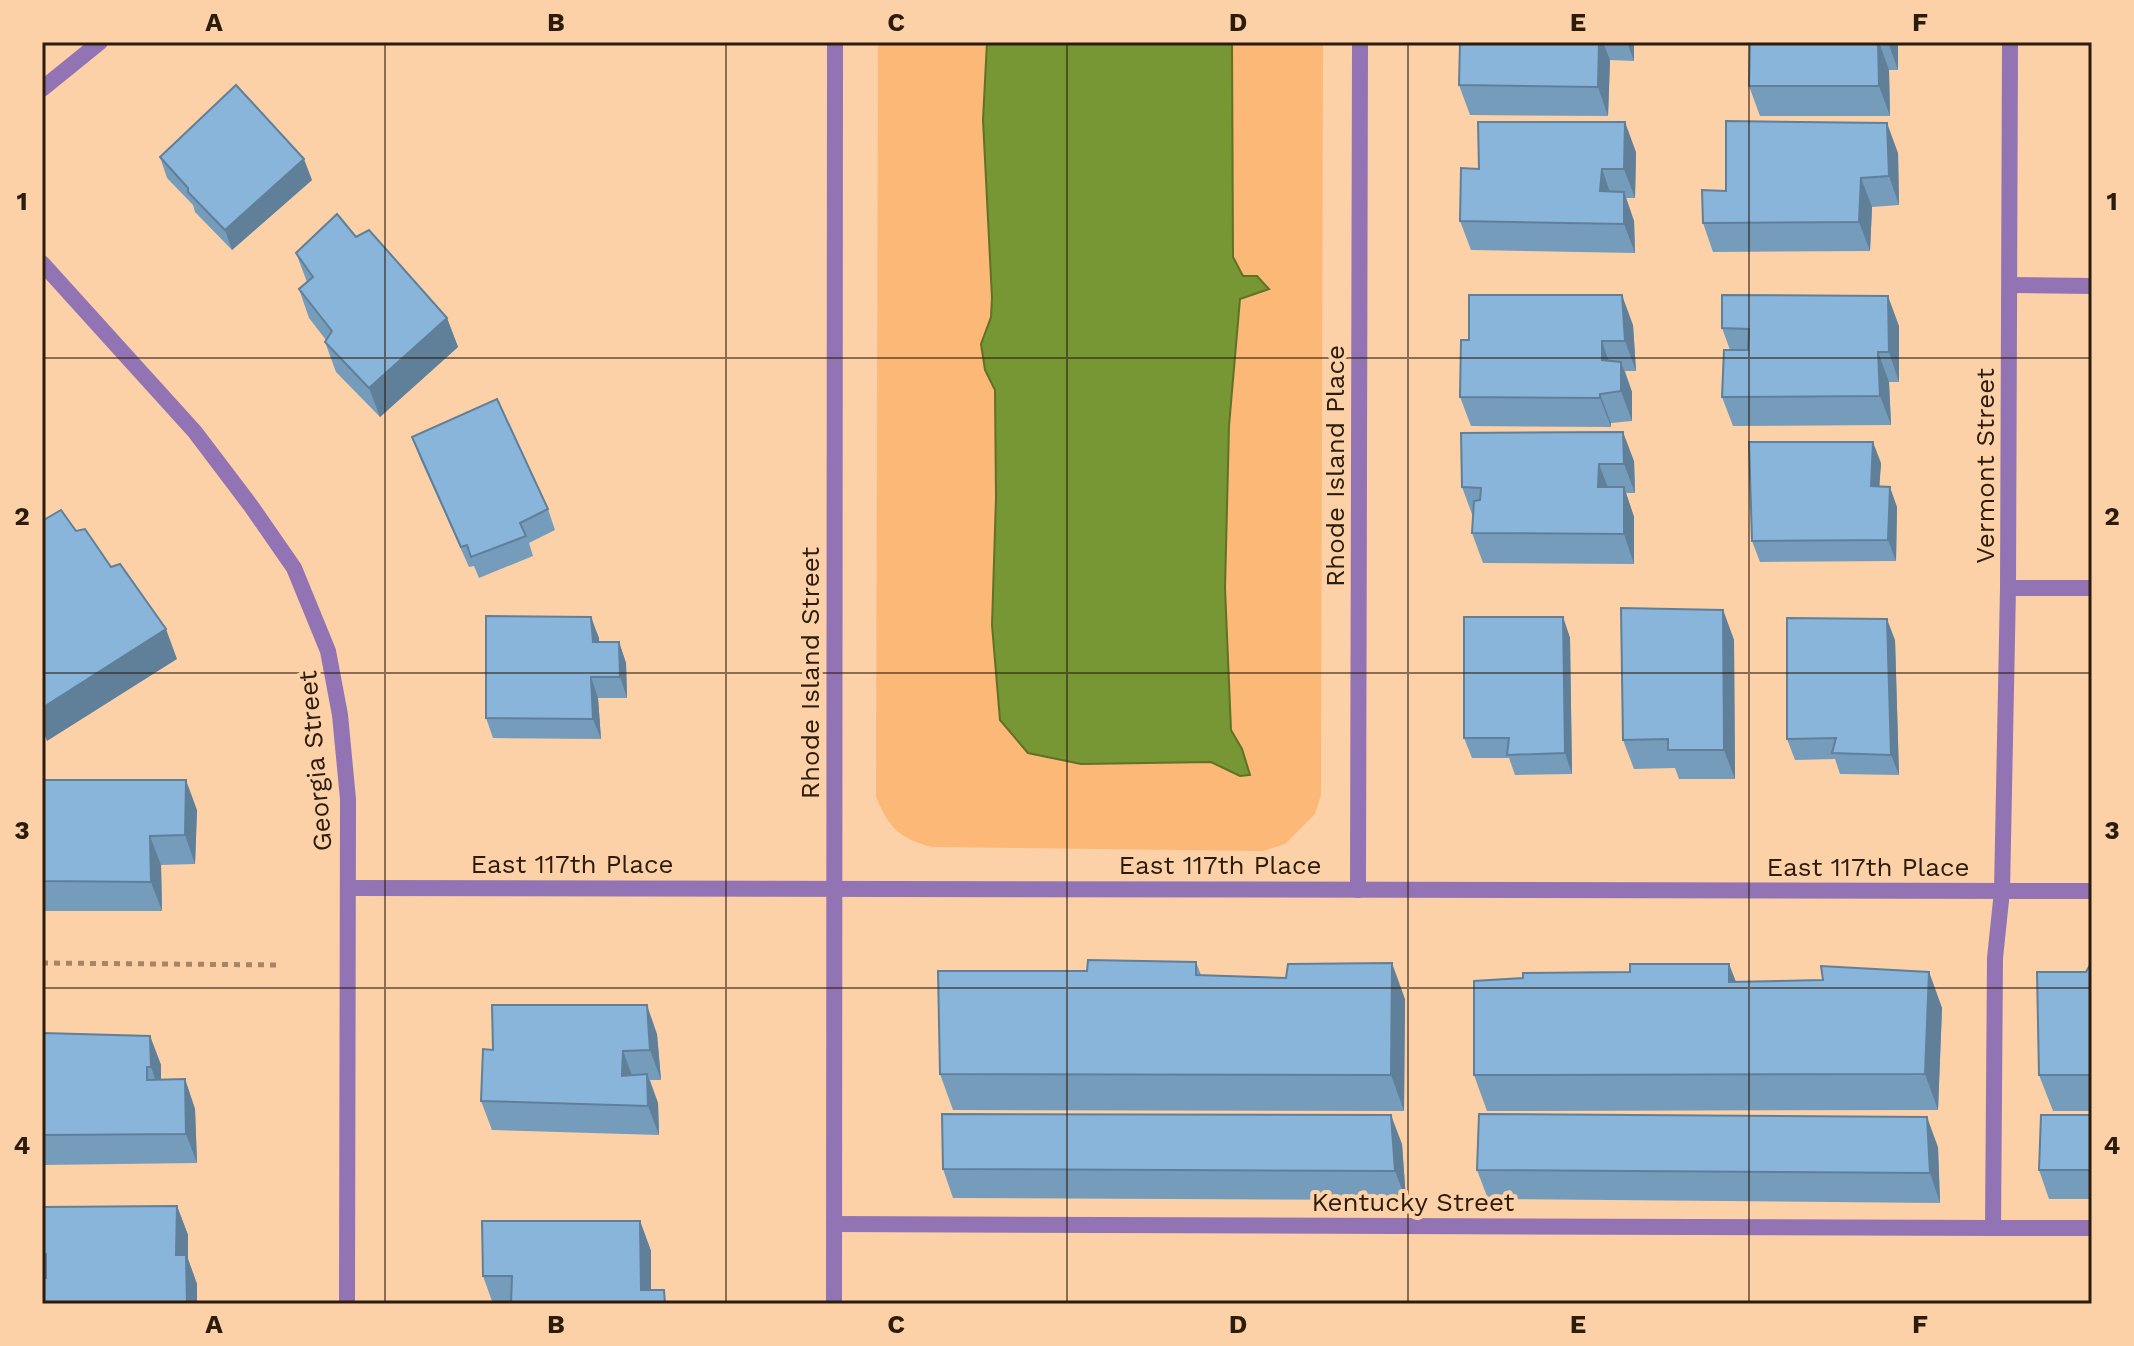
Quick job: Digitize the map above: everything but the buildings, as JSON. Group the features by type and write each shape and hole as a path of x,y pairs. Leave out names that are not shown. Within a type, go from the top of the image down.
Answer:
{"street":[{"path":"42,89 100,42"},
{"name":"Rhode Island Street","path":"834,1304 835,42"},
{"name":"Rhode Island Place","path":"1358,890 1360,42"},
{"name":"Vermont Street","path":"1993,1228 1995,958 2002,891 2008,588 2010,42"},
{"name":"Georgia Street","path":"42,263 195,432 251,506 294,568 328,651 340,715 348,799 347,1304"},
{"path":"2010,285 2092,286"},
{"path":"2008,588 2092,588"},
{"name":"East 117th Place","path":"349,888 2092,891"},
{"name":"Kentucky Street","path":"834,1224 2092,1228"}],"path":[{"path":"42,963 282,965"}],"shaded area":[{"path":"878,42 987,42 983,120 992,298 991,317 981,344 985,370 995,390 1000,720 1028,753 1081,764 1211,762 1240,776 1250,774 1242,749 1231,730 1225,588 1229,426 1240,298 1268,289 1243,276 1233,257 1232,42 1323,42 1321,795 1315,814 1285,844 1263,851 932,847 897,831 881,808 876,797"},
{"path":"987,42 1232,42 1233,257 1243,276 1257,276 1269,289 1240,299 1229,426 1225,588 1231,730 1242,749 1250,775 1240,776 1211,762 1081,764 1028,753 1000,720 992,625 995,390 985,370 981,344 991,317 992,298 983,120"}]}
